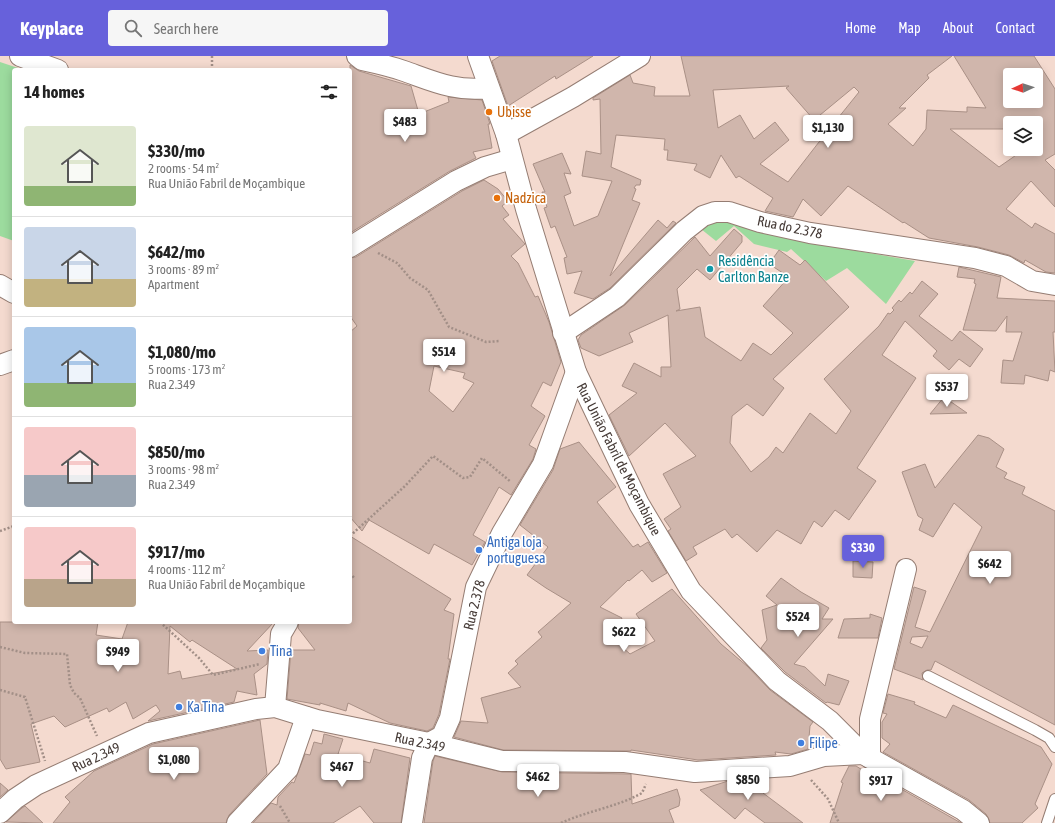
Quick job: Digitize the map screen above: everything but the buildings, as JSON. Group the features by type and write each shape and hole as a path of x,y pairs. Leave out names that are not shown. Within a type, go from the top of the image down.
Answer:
{"street":[{"path":"20,56 53,68"},
{"path":"357,56 362,60 403,71 452,88 473,90 489,88"},
{"name":"Rua União Fabril de Moçambique","path":"478,56 506,134 563,333 576,372 639,504 691,591 777,681 830,721 867,756 963,810 980,823"},
{"path":"506,134 573,97 640,56"},
{"path":"355,244 456,182 485,167 512,159"},
{"name":"Rua do 2.378","path":"563,333 617,297 684,231 703,216 715,212 729,212 760,222 810,233 975,258 1006,266 1032,281 1055,285"},
{"path":"0,285 12,292"},
{"path":"0,365 12,361"},
{"name":"Rua 2.378","path":"412,823 422,758 430,743 442,736 450,718 476,587 502,533 527,494 543,464 576,372"},
{"path":"867,756 870,719 906,569"},
{"path":"275,707 281,634 287,624"},
{"name":"Rua 2.349","path":"0,813 15,798 51,778 148,733 256,709 275,707 306,717 430,743 502,762 625,762 695,772 790,766 824,756 867,756"},
{"path":"237,823 288,769 306,717"}],"lane":[{"path":"928,676 1049,738 1055,747"},
{"path":"1047,823 1055,798"}],"path":[{"path":"212,56 212,68"},
{"path":"355,244 396,262 410,278 428,290 449,327 486,342 500,341"},
{"path":"352,534 405,486 433,456 463,478 470,477 482,458 527,494"},
{"path":"0,531 12,527"},
{"path":"352,575 355,579"},
{"path":"162,624 193,652 213,675 253,666 279,665"},
{"path":"0,647 25,653 67,654 70,685 74,693 80,698 105,753"},
{"path":"0,690 25,697 51,778"},
{"path":"561,823 579,815 631,799 642,793 646,783 639,774 625,762"},
{"path":"790,766 810,779 828,799 839,823"}],"green space":[{"path":"0,62 18,68 12,68 12,240 0,236"},
{"path":"714,214 812,243 915,261 886,304 847,268 826,281 791,249 787,252 754,244 734,226 716,241 696,225"}],"place":[{"name":"Ubisse","path":"489,112"},
{"name":"Nadzica","path":"497,198"},
{"name":"Residência Carlton Banze","path":"710,269"},
{"name":"Antiga loja portuguesa","path":"479,550"},
{"name":"Tina","path":"262,651"},
{"name":"Ka Tina","path":"179,707"},
{"name":"Filipe","path":"801,743"}]}
